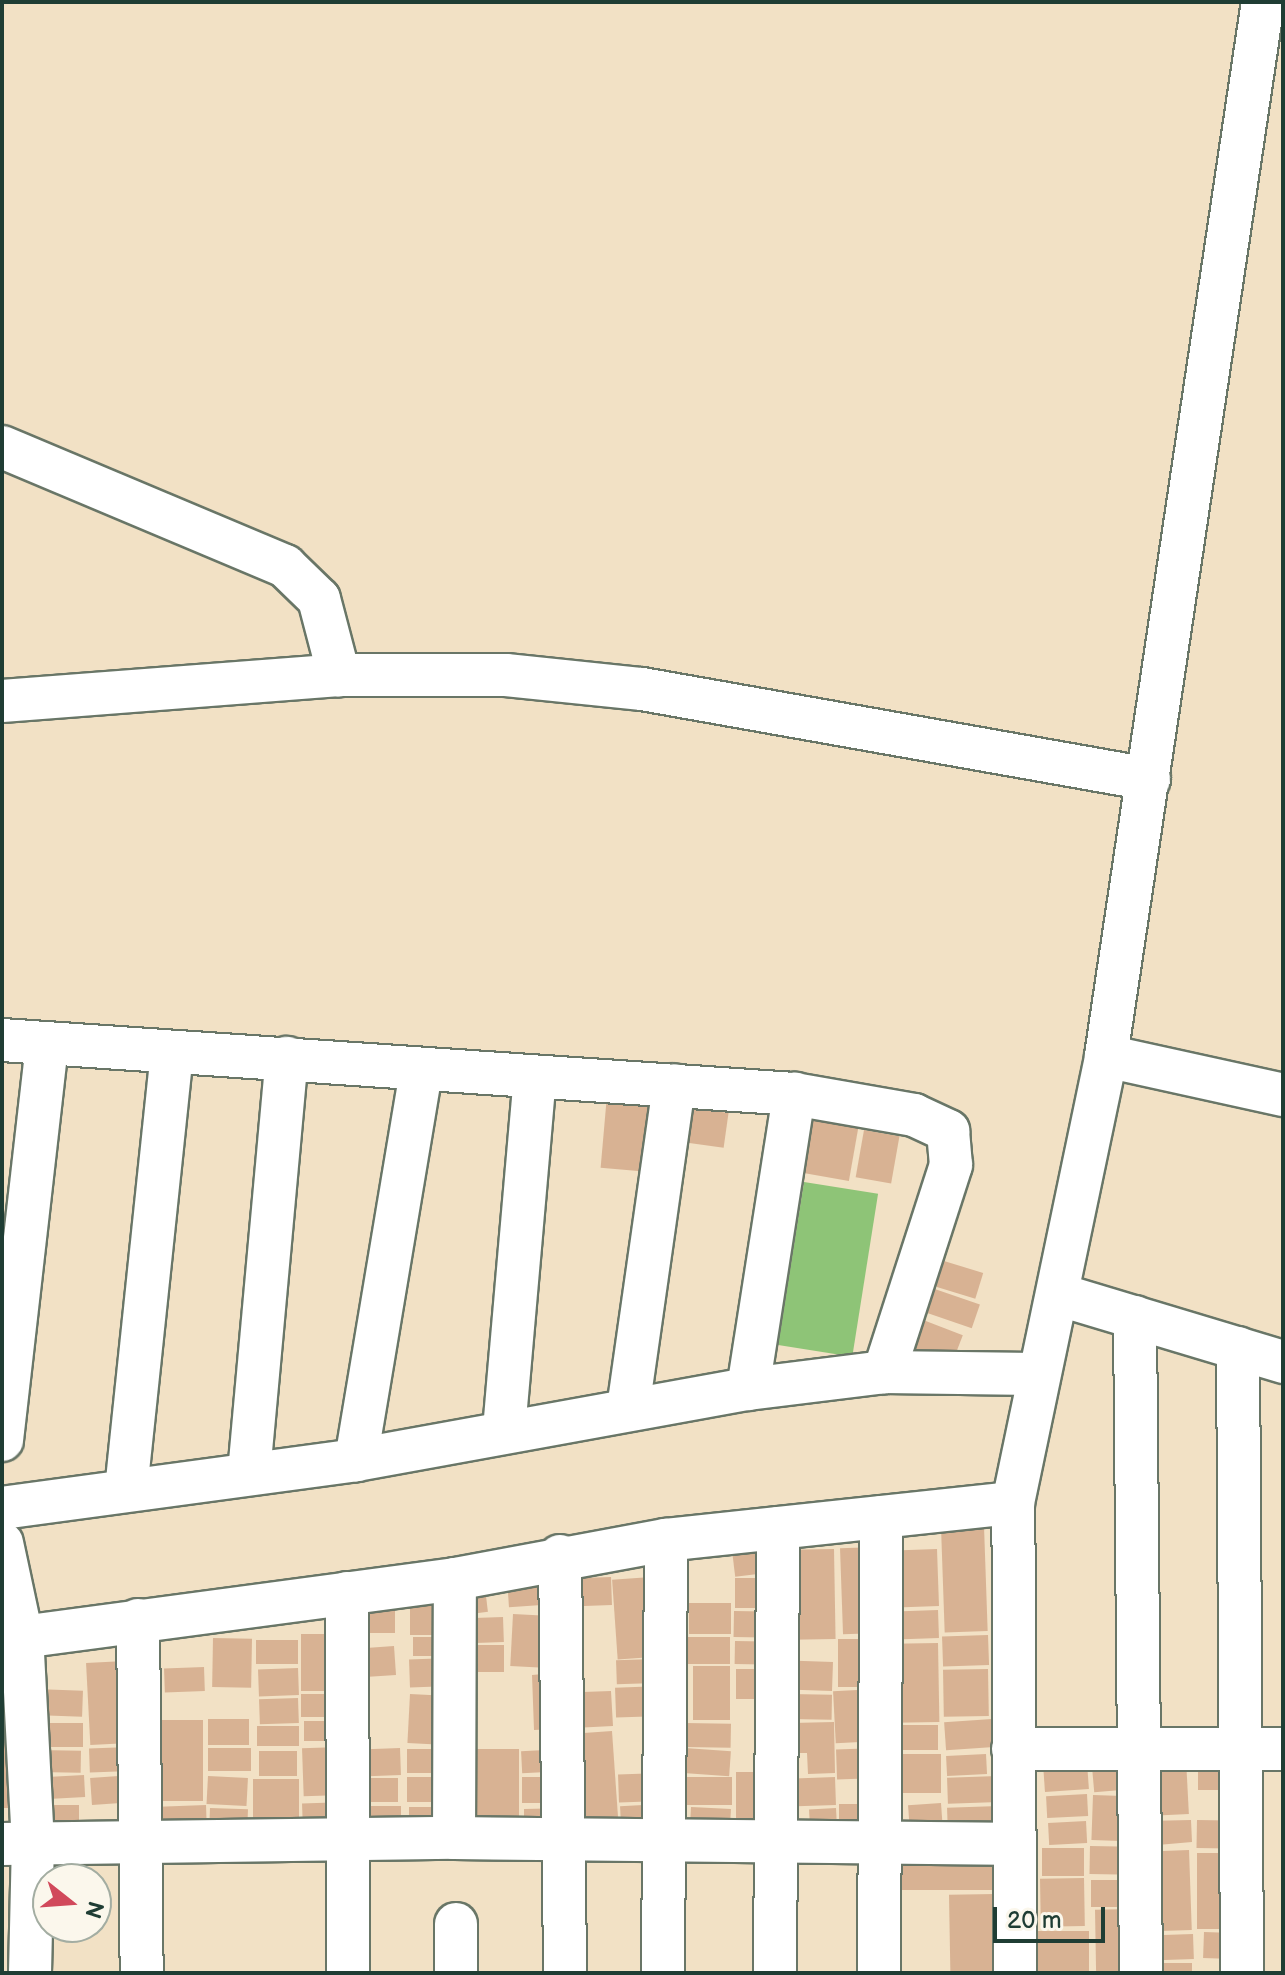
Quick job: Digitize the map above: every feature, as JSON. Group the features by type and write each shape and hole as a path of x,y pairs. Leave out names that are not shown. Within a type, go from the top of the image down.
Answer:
{"street":[{"path":"1015,1973 1013,1503 1035,1374 1060,1295 1106,1056 1149,779 1268,84 1263,2"},
{"path":"2,447 285,566 319,599 339,675"},
{"path":"2,701 339,675 506,675 642,689 1149,779"},
{"path":"2,1040 172,1054 287,1058 421,1072 794,1094 914,1115 948,1131 951,1165 884,1372"},
{"path":"2,1440 47,1044"},
{"path":"126,1490 172,1054"},
{"path":"1106,1056 1283,1095"},
{"path":"249,1473 287,1058"},
{"path":"356,1460 421,1072"},
{"path":"504,1430 535,1077"},
{"path":"628,1409 674,1085"},
{"path":"748,1389 794,1094"},
{"path":"1060,1295 1283,1362"},
{"path":"1135,1317 1141,1973"},
{"path":"1238,1348 1238,1749 1242,1973"},
{"path":"2,1508 356,1460 504,1430 748,1389 884,1372 1035,1374"},
{"path":"12,1637 455,1579 560,1556 666,1540 1013,1503"},
{"path":"879,1973 882,1843 881,1517"},
{"path":"775,1973 778,1528"},
{"path":"663,1973 666,1540"},
{"path":"2,1543 12,1637 17,1844 30,1973"},
{"path":"560,1556 565,1973"},
{"path":"454,1838 455,1579"},
{"path":"347,1593 348,1973"},
{"path":"138,1620 142,1973"},
{"path":"1013,1749 1283,1749"},
{"path":"17,1844 454,1838 1013,1844"},
{"path":"456,1924 456,1973"}],"green space":[{"path":"804,1182 878,1194 852,1357 778,1345"}],"building":[{"path":"607,1095 659,1100 652,1172 601,1168"},
{"path":"678,1106 729,1113 724,1148 673,1141"},
{"path":"814,1114 859,1122 849,1181 804,1173"},
{"path":"864,1130 899,1136 891,1184 856,1177"},
{"path":"944,1261 983,1273 975,1299 936,1287"},
{"path":"926,1286 980,1305 972,1328 918,1310"},
{"path":"918,1318 963,1335 951,1365 907,1348"},
{"path":"984,1526 988,1631 945,1632 941,1528"},
{"path":"878,1547 881,1633 843,1634 840,1548"},
{"path":"773,1548 776,1572 735,1577 732,1553"},
{"path":"834,1549 836,1639 792,1640 790,1550"},
{"path":"937,1549 939,1606 897,1607 895,1550"},
{"path":"554,1577 556,1604 509,1607 507,1580"},
{"path":"611,1577 612,1605 570,1606 569,1578"},
{"path":"651,1577 657,1657 618,1660 612,1580"},
{"path":"735,1578 776,1578 776,1608 735,1608"},
{"path":"485,1588 488,1612 467,1614 464,1591"},
{"path":"689,1603 731,1603 731,1634 689,1634"},
{"path":"410,1606 452,1606 452,1635 410,1635"},
{"path":"357,1609 395,1609 395,1633 357,1633"},
{"path":"938,1610 939,1638 896,1639 895,1612"},
{"path":"734,1611 778,1612 778,1638 734,1637"},
{"path":"513,1614 556,1616 553,1668 510,1666"},
{"path":"503,1617 504,1642 468,1643 467,1618"},
{"path":"301,1634 344,1634 344,1691 301,1691"},
{"path":"988,1635 989,1665 943,1667 942,1637"},
{"path":"413,1637 449,1637 449,1656 413,1656"},
{"path":"687,1637 730,1637 730,1664 687,1664"},
{"path":"213,1638 252,1639 251,1688 212,1687"},
{"path":"838,1639 879,1639 879,1687 838,1687"},
{"path":"256,1640 298,1640 298,1664 256,1664"},
{"path":"735,1641 777,1642 777,1665 735,1664"},
{"path":"938,1643 939,1722 894,1723 893,1644"},
{"path":"466,1645 504,1645 504,1672 466,1672"},
{"path":"394,1646 396,1675 361,1677 359,1648"},
{"path":"450,1658 451,1686 410,1687 409,1659"},
{"path":"655,1659 656,1683 617,1684 616,1660"},
{"path":"789,1660 833,1662 832,1691 788,1689"},
{"path":"125,1661 129,1743 90,1745 86,1663"},
{"path":"693,1666 730,1666 730,1720 693,1720"},
{"path":"204,1667 205,1691 165,1692 164,1668"},
{"path":"298,1668 299,1695 259,1696 258,1669"},
{"path":"736,1669 776,1669 776,1699 736,1699"},
{"path":"988,1669 989,1716 944,1717 943,1670"},
{"path":"554,1673 555,1693 611,1691 613,1726 534,1730 532,1675"},
{"path":"662,1686 663,1716 616,1718 615,1688"},
{"path":"35,1689 83,1691 82,1717 34,1715"},
{"path":"877,1689 880,1741 836,1743 833,1691"},
{"path":"301,1694 344,1694 344,1717 301,1717"},
{"path":"410,1694 449,1696 446,1745 407,1743"},
{"path":"790,1694 832,1695 832,1720 790,1719"},
{"path":"298,1698 299,1723 260,1724 259,1699"},
{"path":"208,1719 249,1719 249,1745 208,1745"},
{"path":"992,1719 994,1747 946,1750 944,1722"},
{"path":"162,1720 203,1720 203,1801 162,1801"},
{"path":"304,1721 345,1721 345,1741 304,1741"},
{"path":"834,1722 835,1773 808,1774 807,1753 793,1753 792,1723"},
{"path":"36,1723 83,1723 83,1747 36,1747"},
{"path":"685,1723 731,1724 731,1748 685,1747"},
{"path":"2,1724 16,1724 16,1808 2,1808"},
{"path":"895,1725 938,1725 938,1750 895,1750"},
{"path":"257,1726 299,1726 299,1746 257,1746"},
{"path":"612,1731 619,1831 573,1834 566,1734"},
{"path":"130,1747 131,1771 90,1772 89,1748"},
{"path":"341,1747 343,1795 304,1796 302,1748"},
{"path":"208,1748 251,1748 251,1771 208,1771"},
{"path":"400,1748 401,1775 361,1776 360,1749"},
{"path":"685,1748 731,1751 729,1776 683,1773"},
{"path":"878,1748 879,1778 837,1779 836,1749"},
{"path":"407,1749 453,1749 453,1773 407,1773"},
{"path":"474,1749 519,1749 519,1831 474,1831"},
{"path":"565,1749 566,1771 522,1773 521,1751"},
{"path":"38,1750 81,1751 81,1773 38,1772"},
{"path":"259,1751 297,1751 297,1776 259,1776"},
{"path":"895,1754 941,1754 941,1793 895,1793"},
{"path":"986,1754 987,1774 947,1776 946,1756"},
{"path":"1186,1759 1189,1814 1147,1816 1144,1761"},
{"path":"1198,1759 1241,1759 1241,1790 1198,1790"},
{"path":"1087,1762 1089,1789 1045,1792 1043,1765"},
{"path":"1131,1765 1133,1789 1094,1792 1092,1768"},
{"path":"736,1772 772,1772 772,1830 736,1830"},
{"path":"661,1773 662,1801 619,1802 618,1775"},
{"path":"84,1775 85,1797 39,1799 38,1777"},
{"path":"133,1775 135,1802 92,1805 90,1778"},
{"path":"208,1776 248,1778 246,1806 207,1804"},
{"path":"998,1776 999,1802 948,1804 947,1778"},
{"path":"407,1777 451,1777 451,1802 407,1802"},
{"path":"522,1777 565,1777 565,1803 522,1803"},
{"path":"684,1777 732,1777 732,1805 684,1805"},
{"path":"835,1777 836,1805 789,1807 788,1779"},
{"path":"360,1778 398,1778 398,1802 360,1802"},
{"path":"253,1779 299,1779 299,1833 253,1833"},
{"path":"1087,1794 1088,1816 1047,1818 1046,1796"},
{"path":"1093,1795 1130,1796 1128,1841 1091,1840"},
{"path":"347,1802 348,1831 303,1833 302,1804"},
{"path":"941,1803 943,1831 910,1833 908,1805"},
{"path":"662,1804 663,1826 621,1828 620,1806"},
{"path":"839,1804 877,1804 877,1831 839,1831"},
{"path":"40,1805 79,1805 79,1828 40,1828"},
{"path":"206,1805 207,1830 160,1832 159,1807"},
{"path":"359,1806 401,1806 401,1833 359,1833"},
{"path":"999,1806 1000,1832 948,1834 947,1808"},
{"path":"409,1807 450,1807 450,1830 409,1830"},
{"path":"691,1807 731,1809 730,1833 690,1831"},
{"path":"210,1808 248,1809 247,1831 209,1830"},
{"path":"567,1808 524,1831 524,1809"},
{"path":"836,1808 837,1830 810,1831 809,1809"},
{"path":"1191,1820 1192,1842 1146,1846 1147,1821"},
{"path":"1197,1820 1244,1821 1244,1849 1197,1848"},
{"path":"1086,1821 1087,1843 1049,1845 1048,1823"},
{"path":"1090,1846 1133,1847 1133,1875 1090,1874"},
{"path":"1042,1848 1084,1848 1084,1876 1042,1876"},
{"path":"1189,1850 1192,1930 1152,1931 1149,1851"},
{"path":"1197,1853 1242,1853 1242,1929 1197,1929"},
{"path":"901,1860 999,1860 999,1890 901,1890"},
{"path":"1084,1878 1085,1926 1041,1927 1040,1879"},
{"path":"1091,1880 1133,1880 1133,1907 1091,1907"},
{"path":"995,1894 996,1971 950,1972 949,1895"},
{"path":"1133,1909 1134,1973 1096,1973 1095,1910"},
{"path":"1038,1931 1089,1931 1089,1973 1038,1973"},
{"path":"1204,1932 1241,1933 1240,1959 1203,1958"},
{"path":"1193,1934 1194,1959 1150,1961 1149,1936"},
{"path":"1159,1963 1192,1963 1192,1973 1159,1973"}]}
